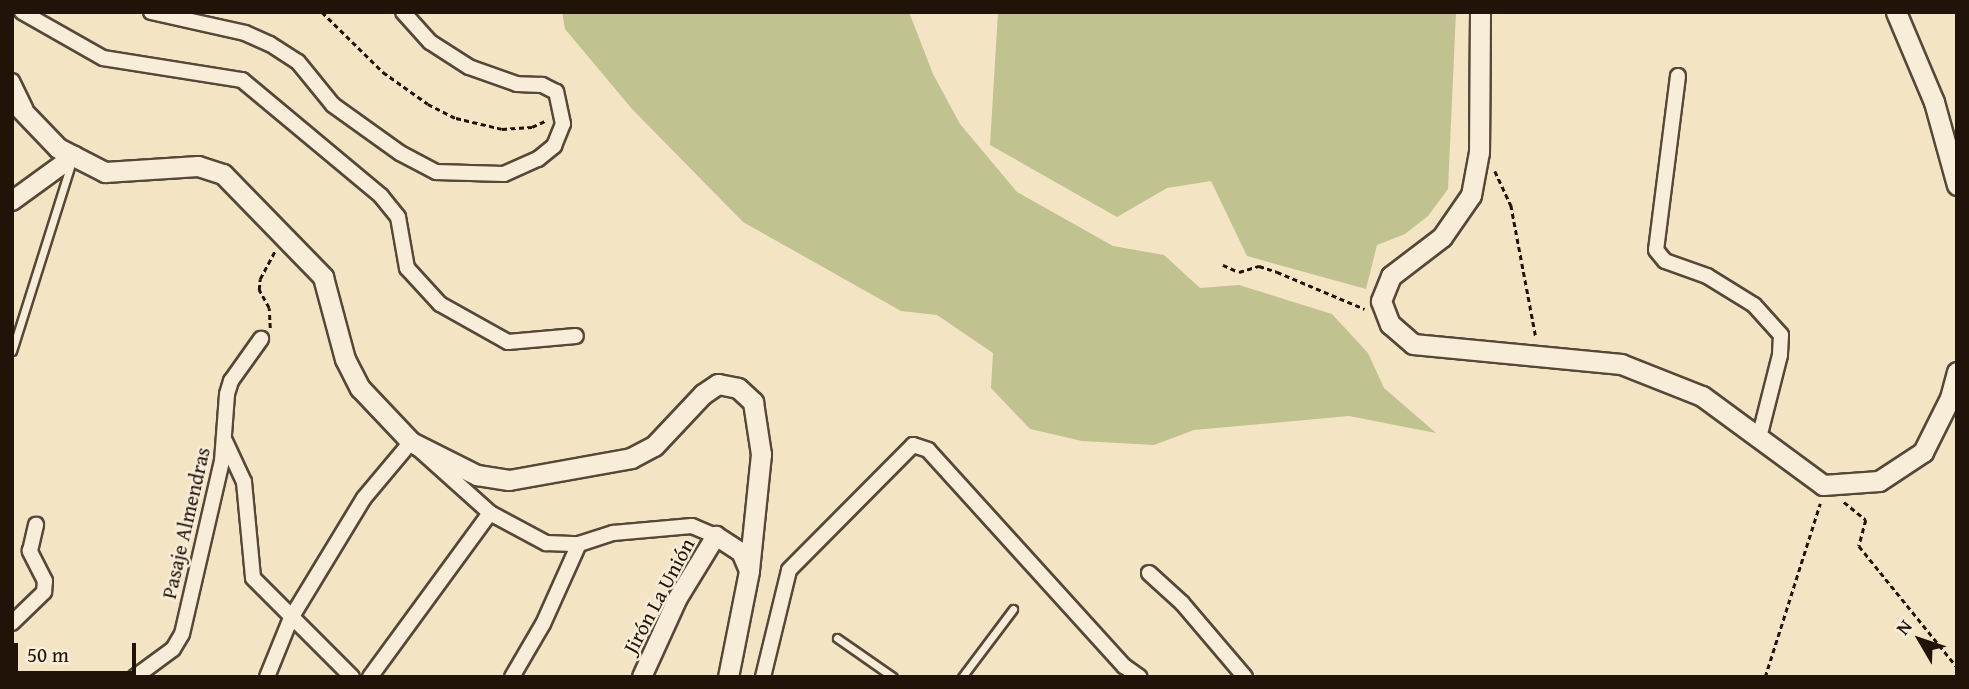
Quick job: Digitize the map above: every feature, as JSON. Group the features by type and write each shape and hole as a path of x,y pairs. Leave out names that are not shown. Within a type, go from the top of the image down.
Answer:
{"main road":[{"path":"1480,12 1479,152 1471,195 1459,218 1443,237 1391,276 1381,301 1390,324 1412,344 1446,350 1539,354 1621,364 1702,396 1824,485 1879,481 1923,452 1950,398 1957,372"},
{"path":"1896,12 1934,102 1957,185"},
{"path":"12,100 58,148 105,172 198,166 223,174 323,277 345,359 360,388 411,442 477,475 509,480 631,458 654,446 703,394 718,384 738,388 752,402 759,424 750,571 728,677"}],"street":[{"path":"22,12 103,58 242,80 381,196 398,217 407,268 440,304 508,342 576,335"},
{"path":"151,12 245,33 270,44 298,62 333,105 400,153 436,172 504,174 538,159 554,146 564,124 562,104 556,92 469,67 430,42 403,12"},
{"path":"1678,76 1656,250 1665,261 1707,276 1754,305 1781,335 1780,355 1759,438"},
{"path":"12,81 29,118"},
{"path":"12,201 74,156"},
{"name":"Pasaje Almendras","path":"135,677 173,649 182,634 226,441 230,381 261,339"},
{"path":"226,441 244,482 253,578 352,677"},
{"path":"267,677 291,618 363,498 411,442 490,513 546,543 579,544 613,533 692,526 716,536 741,552 750,571"},
{"path":"763,677 789,570 913,445 928,450 1124,666 1140,677"},
{"path":"370,677 490,513"},
{"path":"12,623 44,592 45,581 30,551 36,525"},
{"name":"Jirón La Unión","path":"642,677 678,598 716,536"},
{"path":"512,677 543,624 579,544"},
{"path":"1149,573 1182,603 1245,677"}],"lane":[{"path":"12,351 74,156"},
{"path":"962,677 1013,609"},
{"path":"837,639 893,677"}],"path":[{"path":"321,12 383,72 428,104 456,118 502,129 532,127 550,118"},
{"path":"1479,152 1500,178 1511,205 1539,354"},
{"path":"261,339 271,326 260,279 285,237"},
{"path":"1223,265 1239,272 1259,266 1361,310 1381,301"},
{"path":"1765,677 1816,526 1824,485 1866,520 1859,546 1957,667"}],"green space":[{"path":"562,12 909,12 933,74 960,124 1017,192 1113,246 1164,255 1200,288 1239,285 1332,314 1368,353 1384,388 1436,433 1349,416 1194,430 1154,445 1082,441 1030,429 991,388 993,353 937,315 901,311 743,222 632,109 565,29"},
{"path":"998,12 1456,12 1448,189 1428,216 1405,234 1377,245 1366,289 1247,256 1211,181 1167,188 1117,217 990,145"}]}
